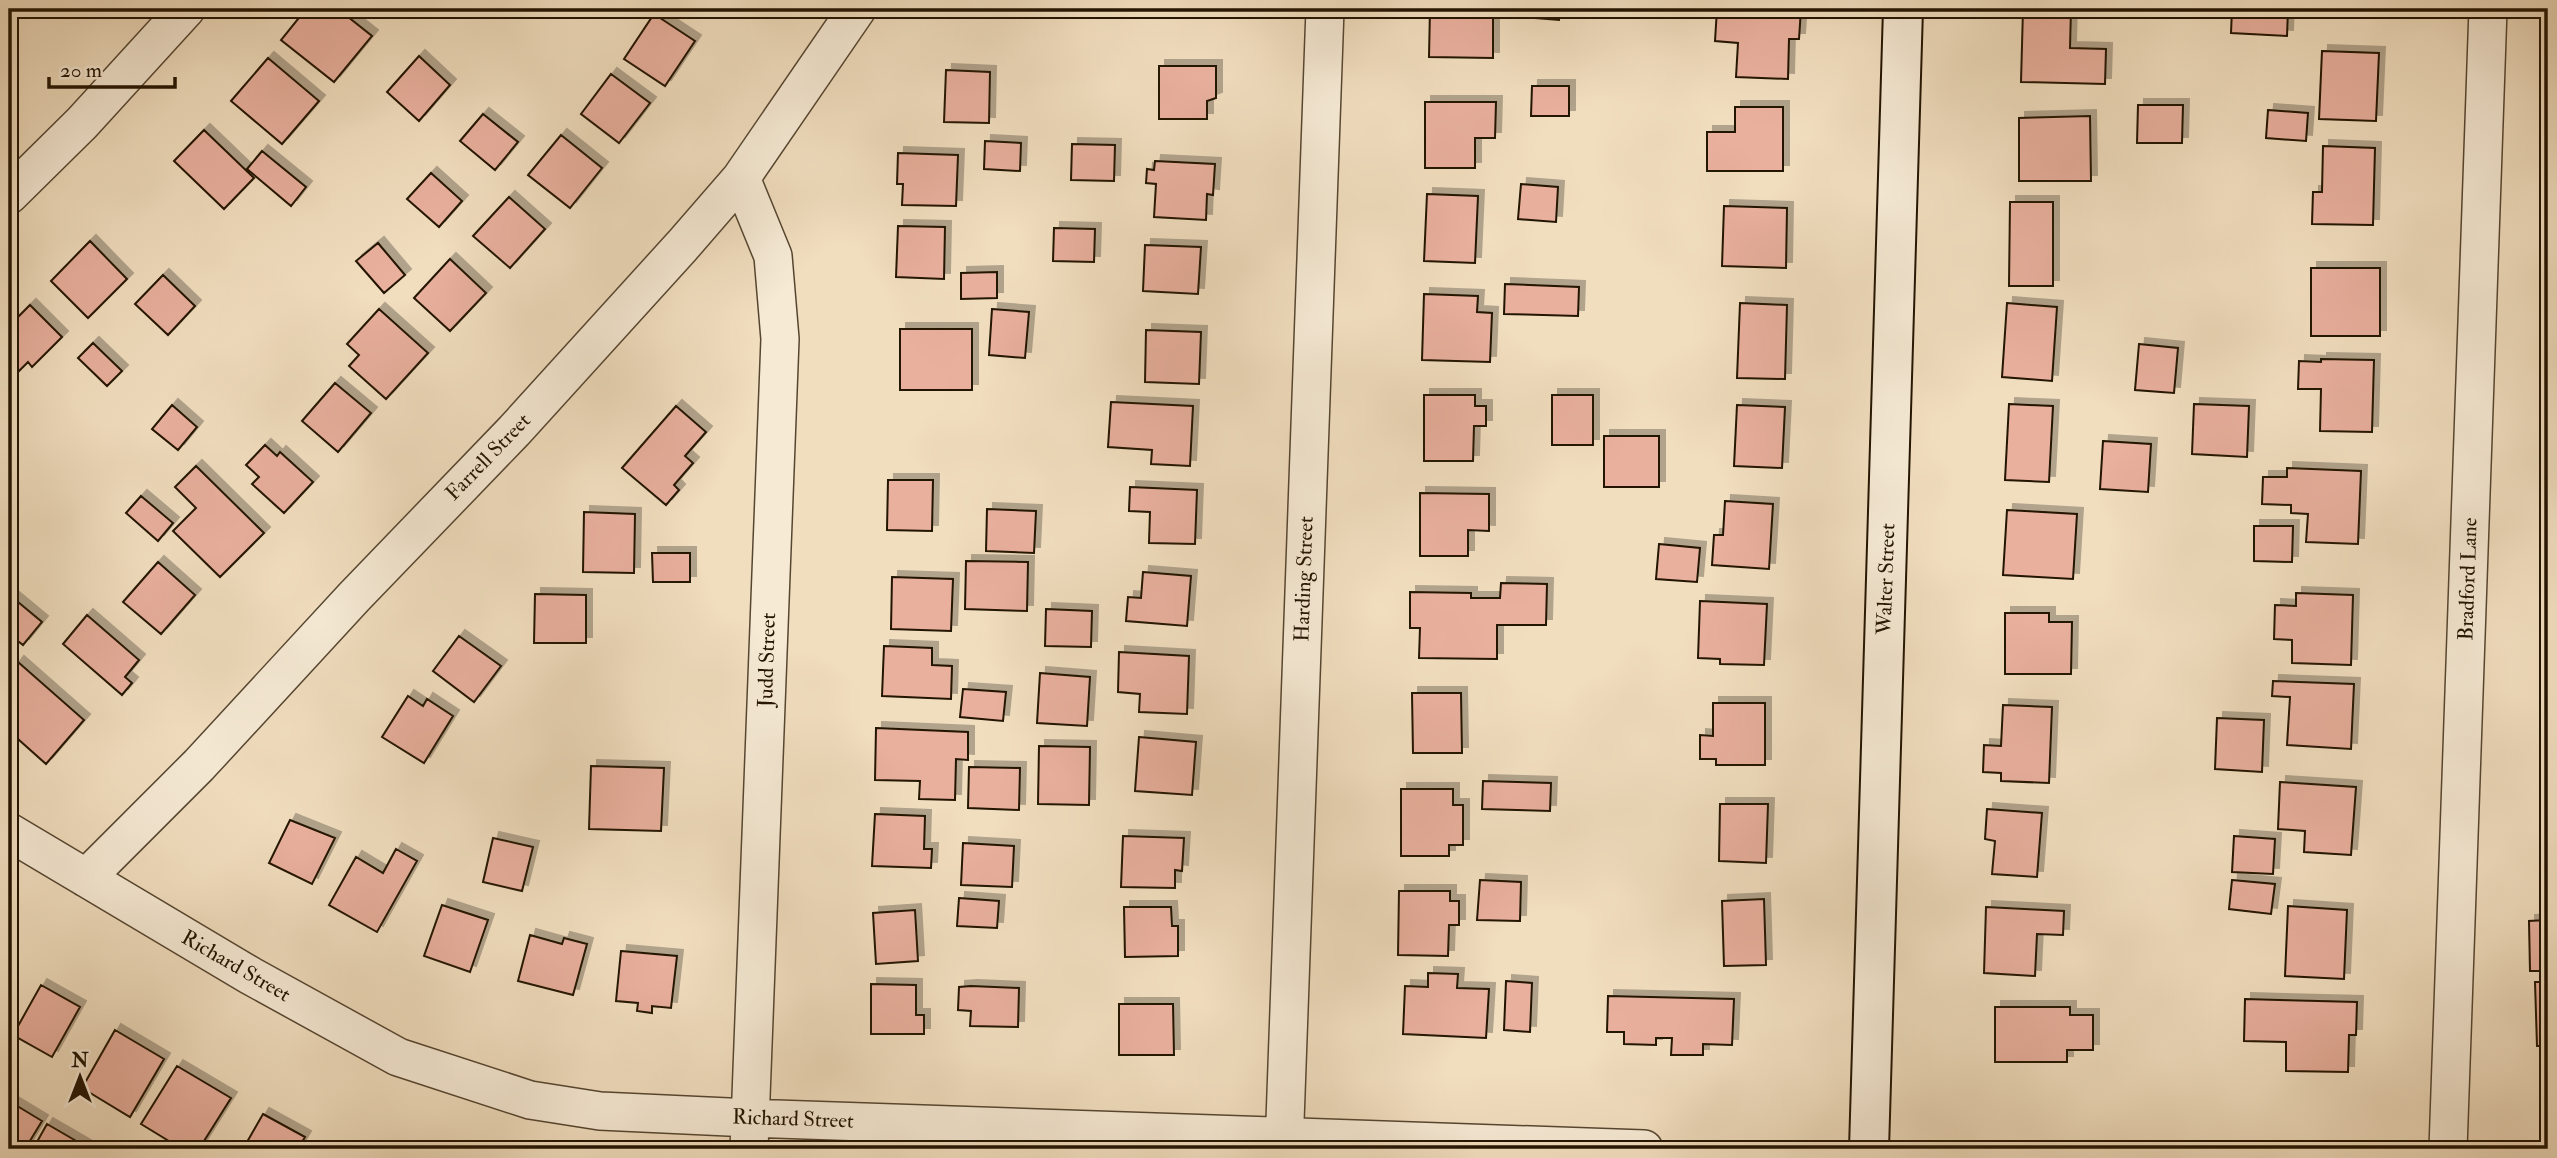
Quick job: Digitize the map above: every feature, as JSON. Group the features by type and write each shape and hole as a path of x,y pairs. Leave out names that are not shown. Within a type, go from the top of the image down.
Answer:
{"street":[{"path":"9,195 82,123 186,9"},
{"name":"Farrell Street","path":"86,878 199,765 354,597 514,431 741,178 857,9"},
{"name":"Harding Street","path":"1284,1143 1325,9"},
{"name":"Walter Street","path":"1869,1149 1903,9"},
{"name":"Bradford Lane","path":"2448,1149 2488,9"},
{"name":"Judd Street","path":"741,178 773,256 780,340 749,1134"},
{"name":"Richard Street","path":"9,832 251,976 398,1057 428,1069 530,1100 749,1134 1644,1149"}],"building":[{"path":"306,9 338,9 372,36 334,82 281,40"},
{"path":"1430,9 1493,9 1493,58 1429,57"},
{"path":"1524,9 1559,9 1559,20 1523,17"},
{"path":"1717,9 1801,9 1799,39 1789,39 1788,79 1736,77 1738,43 1715,41"},
{"path":"2023,9 2071,9 2070,48 2106,49 2105,84 2021,82"},
{"path":"2232,9 2288,9 2287,36 2231,33"},
{"path":"2353,9 2375,9 2374,16 2352,15"},
{"path":"654,14 695,41 665,86 624,59"},
{"path":"2322,51 2379,53 2376,121 2319,119"},
{"path":"419,56 450,85 419,121 387,92"},
{"path":"268,58 319,101 282,144 231,101"},
{"path":"1159,66 1216,66 1216,98 1207,101 1207,119 1159,119"},
{"path":"946,70 990,72 989,123 944,122"},
{"path":"611,74 650,103 619,143 581,114"},
{"path":"1532,86 1569,86 1569,116 1531,116"},
{"path":"1425,102 1496,102 1495,138 1475,138 1475,168 1425,168"},
{"path":"2138,105 2183,105 2182,143 2137,143"},
{"path":"1735,107 1783,107 1783,171 1707,171 1707,132 1735,132"},
{"path":"2268,110 2308,113 2306,141 2266,138"},
{"path":"483,114 518,142 495,170 460,141"},
{"path":"2090,116 2091,181 2019,181 2019,118"},
{"path":"204,130 254,178 224,209 174,161"},
{"path":"561,135 602,168 570,208 528,175"},
{"path":"985,141 1021,143 1020,171 984,169"},
{"path":"1072,144 1115,145 1114,181 1071,180"},
{"path":"2323,146 2375,148 2373,225 2312,224 2313,192 2322,192"},
{"path":"262,151 306,187 291,206 247,169"},
{"path":"898,153 958,155 956,206 902,205 903,184 897,184"},
{"path":"1155,161 1215,164 1213,195 1207,194 1206,220 1154,217 1156,184 1146,183 1147,169 1154,170"},
{"path":"431,173 462,201 439,227 407,199"},
{"path":"1521,184 1558,187 1556,222 1518,219"},
{"path":"1427,194 1478,196 1475,263 1424,261"},
{"path":"509,197 545,229 510,268 473,236"},
{"path":"2010,202 2053,202 2053,286 2009,286"},
{"path":"1724,206 1787,208 1786,268 1722,266"},
{"path":"898,226 945,227 944,279 896,277"},
{"path":"1054,228 1095,229 1094,262 1053,261"},
{"path":"90,241 127,279 88,318 51,281"},
{"path":"378,243 405,275 384,293 356,261"},
{"path":"1145,245 1201,247 1198,294 1143,291"},
{"path":"450,259 486,293 450,331 414,298"},
{"path":"2311,268 2380,268 2380,336 2311,336"},
{"path":"997,272 997,298 961,299 961,273"},
{"path":"163,275 195,306 168,335 135,304"},
{"path":"1505,284 1579,287 1578,316 1504,314"},
{"path":"1424,294 1478,296 1477,312 1492,313 1490,362 1422,360"},
{"path":"1740,303 1787,305 1785,379 1737,378"},
{"path":"2007,303 2057,307 2052,381 2002,377"},
{"path":"30,305 62,337 32,367 28,362 19,371 9,361 9,326"},
{"path":"379,309 428,353 386,399 349,366 359,355 347,344"},
{"path":"992,309 1029,312 1025,358 989,355"},
{"path":"900,329 972,329 972,390 900,390"},
{"path":"1146,330 1201,332 1199,384 1145,382"},
{"path":"93,343 122,371 107,386 78,358"},
{"path":"2139,344 2178,348 2174,393 2135,390"},
{"path":"2321,359 2374,360 2372,432 2320,431 2321,389 2298,389 2299,361 2321,362"},
{"path":"335,383 371,413 338,452 302,421"},
{"path":"1424,395 1475,395 1475,406 1486,406 1486,426 1474,426 1473,461 1424,461"},
{"path":"1552,395 1593,395 1593,445 1552,445"},
{"path":"1111,402 1193,406 1190,466 1151,464 1152,450 1108,447"},
{"path":"2009,404 2053,406 2049,482 2005,480"},
{"path":"2194,404 2249,406 2247,457 2192,454"},
{"path":"172,405 197,427 178,450 152,429"},
{"path":"1737,405 1785,407 1782,468 1734,466"},
{"path":"676,406 706,432 685,456 693,463 674,485 679,490 666,505 622,468"},
{"path":"1604,436 1659,436 1659,487 1604,487"},
{"path":"2103,441 2151,444 2148,492 2100,489"},
{"path":"265,445 277,456 280,452 313,482 284,513 252,484 259,477 246,465"},
{"path":"196,466 264,533 220,577 173,531 196,508 175,487"},
{"path":"2287,468 2361,471 2358,544 2306,542 2308,514 2291,513 2291,505 2262,504 2263,477 2287,477"},
{"path":"888,480 933,480 932,531 887,530"},
{"path":"1130,487 1197,490 1195,544 1149,543 1150,512 1129,511"},
{"path":"1420,493 1489,494 1489,531 1468,530 1468,556 1420,556"},
{"path":"141,496 173,523 158,541 126,513"},
{"path":"1725,501 1773,504 1769,569 1712,565 1714,535 1723,535"},
{"path":"987,509 1036,511 1034,553 986,551"},
{"path":"2007,510 2077,514 2073,579 2003,575"},
{"path":"584,512 635,514 634,573 583,572"},
{"path":"2254,526 2293,526 2292,562 2254,561"},
{"path":"1659,544 1700,548 1697,582 1656,579"},
{"path":"652,553 690,553 690,582 653,582"},
{"path":"966,561 1028,562 1027,611 965,609"},
{"path":"158,562 195,595 161,634 123,602"},
{"path":"1143,572 1191,576 1187,626 1126,621 1128,597 1141,598"},
{"path":"892,577 953,579 951,631 891,629"},
{"path":"1501,583 1547,584 1546,625 1497,625 1497,659 1419,658 1420,628 1410,628 1410,592 1471,593 1471,598 1500,598"},
{"path":"2296,593 2353,595 2351,665 2292,663 2292,640 2274,639 2275,605 2296,606"},
{"path":"535,594 586,595 586,643 534,643"},
{"path":"12,597 42,622 23,645 9,634 9,601"},
{"path":"1700,601 1767,604 1764,665 1720,664 1720,659 1698,658"},
{"path":"1046,609 1092,611 1091,647 1045,646"},
{"path":"2005,613 2049,613 2049,622 2072,622 2071,674 2005,674"},
{"path":"87,615 139,660 125,677 132,683 122,695 63,644"},
{"path":"459,636 501,666 474,702 433,671"},
{"path":"884,646 932,648 932,665 952,666 951,699 882,696"},
{"path":"1119,652 1189,656 1187,714 1139,712 1140,694 1118,692"},
{"path":"18,662 84,720 46,764 9,731 9,673"},
{"path":"1040,673 1090,677 1087,726 1037,723"},
{"path":"2273,681 2354,684 2351,749 2287,745 2290,697 2272,696"},
{"path":"963,689 1006,692 1003,721 960,717"},
{"path":"1412,693 1461,693 1462,753 1413,753"},
{"path":"408,696 423,706 427,699 453,716 424,763 382,737"},
{"path":"1713,703 1765,703 1765,765 1716,765 1716,759 1700,759 1700,735 1713,736"},
{"path":"2003,705 2052,707 2049,783 2001,781 2001,773 1983,772 1984,745 2001,746"},
{"path":"2217,718 2264,720 2262,772 2215,769"},
{"path":"876,728 968,732 968,760 956,759 955,800 919,799 920,781 875,780"},
{"path":"1139,737 1196,742 1192,795 1135,791"},
{"path":"1039,746 1090,747 1089,805 1038,804"},
{"path":"591,766 664,768 661,831 589,829"},
{"path":"969,767 1020,768 1019,810 968,808"},
{"path":"1483,781 1551,783 1550,811 1482,809"},
{"path":"2280,782 2356,787 2351,855 2304,852 2305,831 2278,829"},
{"path":"1401,789 1453,789 1453,805 1463,805 1463,845 1449,845 1449,856 1401,856"},
{"path":"1720,804 1768,804 1766,863 1719,861"},
{"path":"1987,809 2042,813 2037,877 1992,874 1995,841 1985,839"},
{"path":"875,814 925,816 924,849 932,849 931,868 872,866"},
{"path":"290,820 335,838 312,884 269,863"},
{"path":"1123,836 1184,838 1182,871 1175,870 1175,888 1121,887"},
{"path":"2234,836 2275,839 2273,874 2232,872"},
{"path":"493,838 533,847 522,891 483,882"},
{"path":"963,843 1014,846 1012,887 961,885"},
{"path":"396,849 417,861 377,932 329,905 356,857 383,873"},
{"path":"1480,880 1521,882 1520,921 1477,920"},
{"path":"2232,880 2275,884 2271,914 2229,909"},
{"path":"1399,891 1450,891 1450,901 1459,901 1459,925 1449,925 1448,956 1398,955"},
{"path":"959,898 999,901 997,928 957,926"},
{"path":"1764,899 1766,965 1724,966 1722,901"},
{"path":"442,905 488,920 470,972 424,956"},
{"path":"2288,906 2347,910 2344,979 2285,976"},
{"path":"1124,907 1171,907 1172,926 1178,926 1178,956 1125,957"},
{"path":"1986,907 2064,911 2063,935 2037,934 2035,976 1984,973"},
{"path":"915,910 918,961 876,964 873,913"},
{"path":"2548,920 2548,971 2530,971 2529,921"},
{"path":"530,935 562,944 564,938 587,944 573,995 518,981"},
{"path":"621,951 677,956 671,1008 652,1006 652,1013 637,1011 638,1003 616,1001"},
{"path":"1428,973 1458,974 1457,988 1489,989 1486,1038 1403,1034 1405,986 1428,987"},
{"path":"1506,981 1532,983 1530,1032 1504,1030"},
{"path":"2535,982 2548,982 2548,1046 2537,1046"},
{"path":"871,984 916,985 916,1015 924,1015 924,1034 871,1034"},
{"path":"41,985 80,1007 52,1057 13,1035"},
{"path":"959,987 1019,988 1018,1027 970,1026 971,1011 958,1010"},
{"path":"1608,996 1734,999 1732,1045 1703,1044 1703,1055 1671,1055 1672,1038 1656,1038 1656,1045 1624,1044 1624,1032 1607,1032"},
{"path":"2245,999 2357,1002 2356,1035 2349,1035 2348,1072 2286,1071 2286,1042 2244,1041"},
{"path":"1119,1004 1173,1004 1174,1055 1119,1055"},
{"path":"1995,1007 2070,1007 2070,1015 2093,1015 2093,1050 2067,1050 2067,1062 1995,1062"},
{"path":"115,1030 164,1059 130,1117 82,1088"},
{"path":"177,1066 231,1098 199,1149 182,1149 141,1124"},
{"path":"9,1101 42,1121 25,1149 9,1149"},
{"path":"263,1114 305,1137 298,1149 243,1149"},
{"path":"47,1124 90,1149 33,1149"}]}
